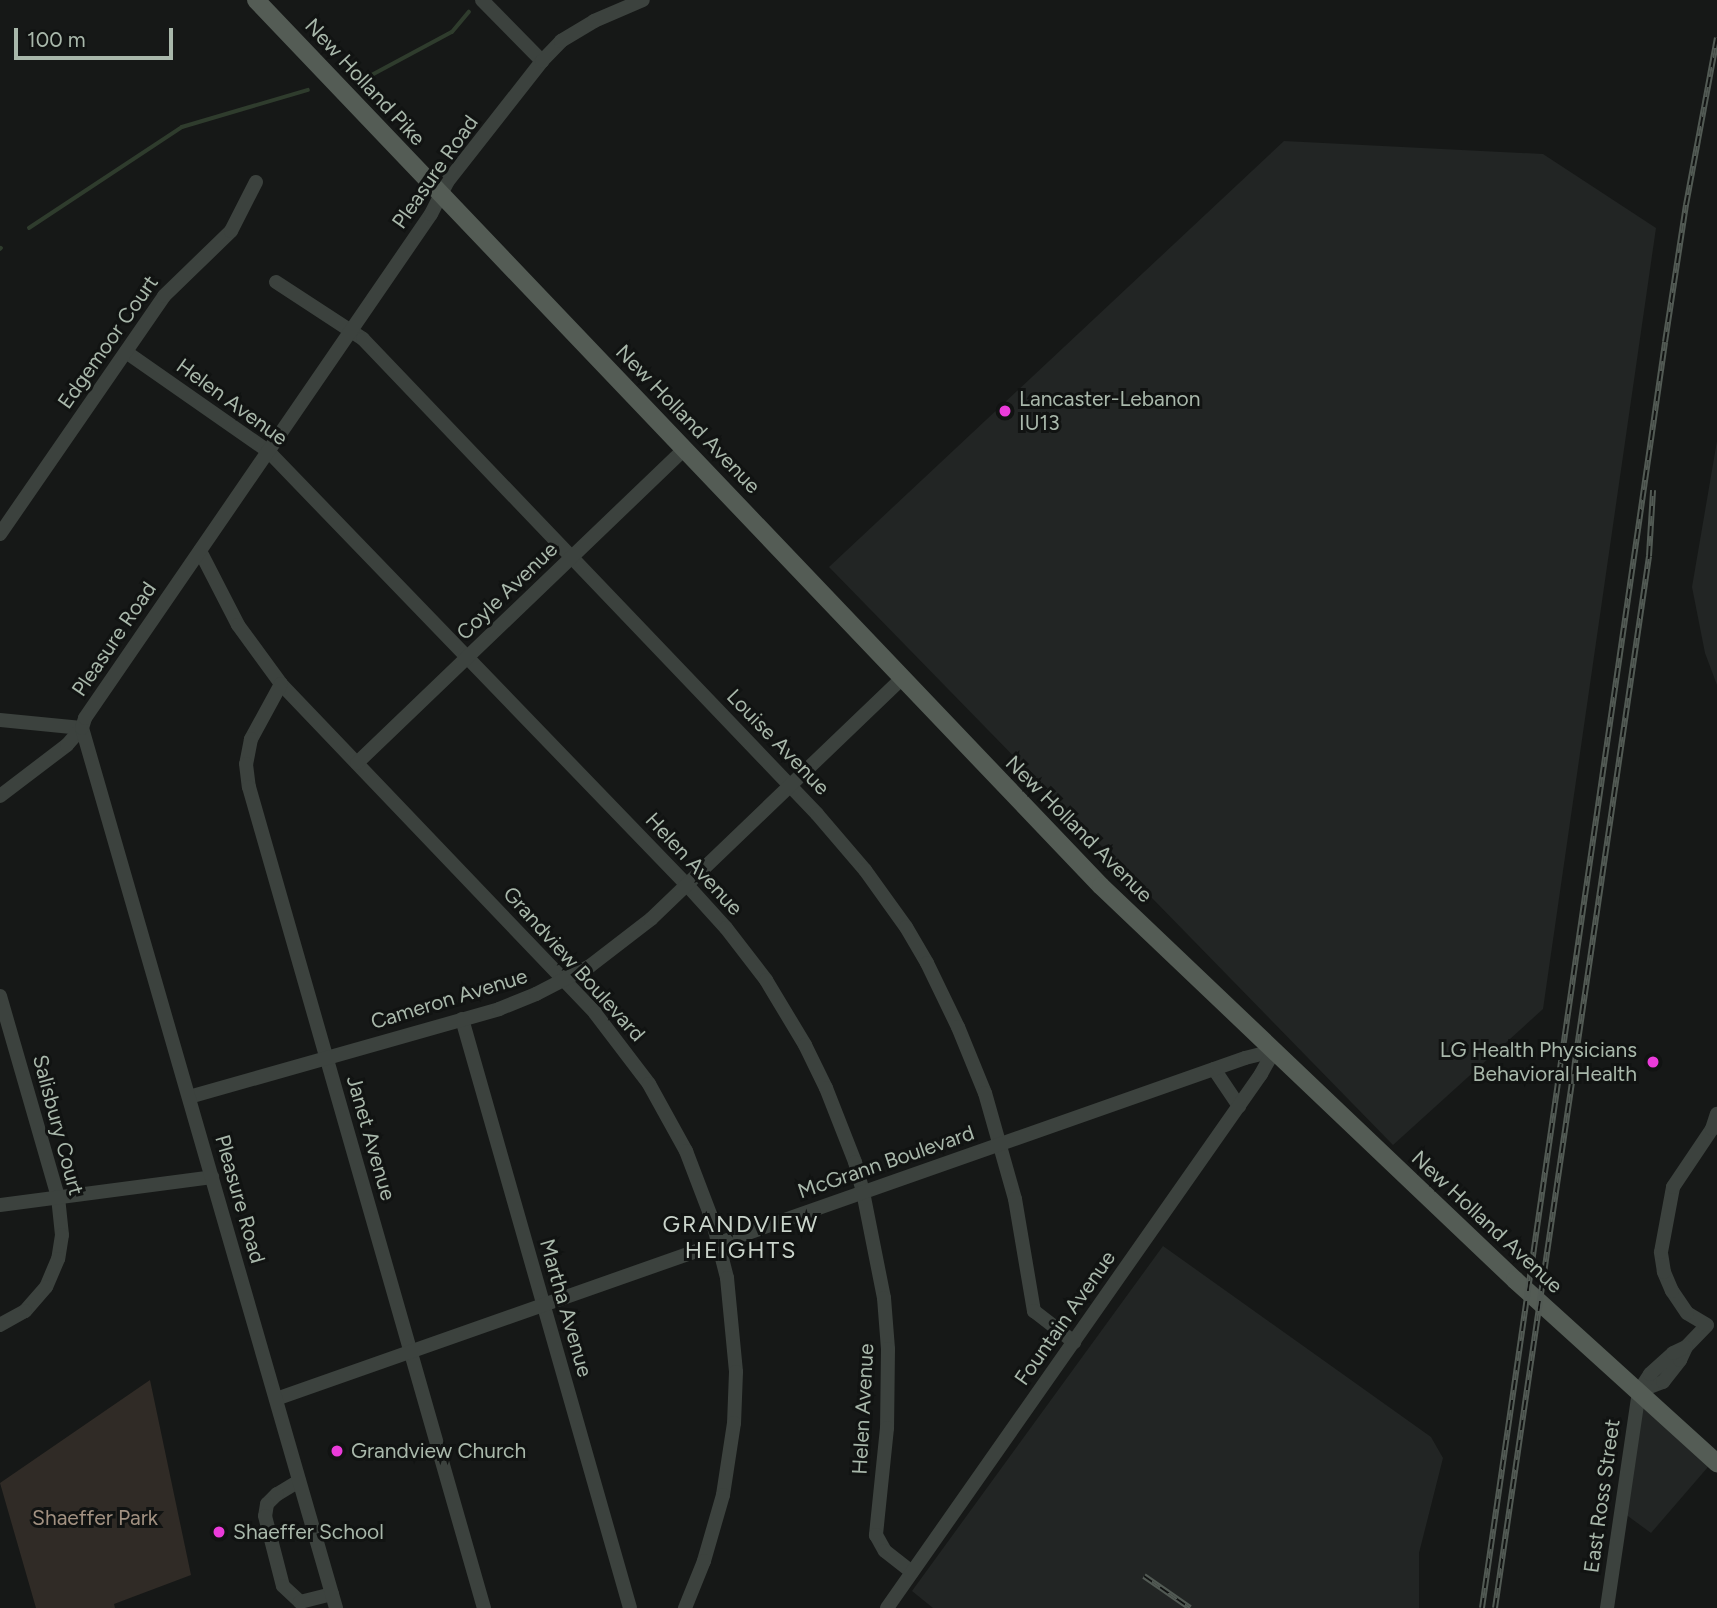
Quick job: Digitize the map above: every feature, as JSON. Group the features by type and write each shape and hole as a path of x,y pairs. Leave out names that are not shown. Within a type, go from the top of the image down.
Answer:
{"main road":[{"name":"New Holland Pike","path":"257,0 441,195"},
{"name":"New Holland Avenue","path":"441,195 903,677 1060,845 1545,1308 1717,1463"}],"street":[{"path":"482,0 542,61"},
{"name":"Pleasure Road","path":"334,1601 82,728 85,718 351,330 448,181 542,61 571,34 643,0"},
{"name":"Edgemoor Court","path":"0,534 170,288 231,231 256,182"},
{"name":"Louise Avenue","path":"276,282 351,330 373,349 790,785 865,870 906,927 958,1027 985,1093 1021,1224 1034,1311 1074,1342"},
{"name":"Helen Avenue","path":"126,352 268,451 687,885 744,951 790,1019 843,1129 863,1192 884,1298 888,1349 887,1428 876,1535 885,1551 912,1572"},
{"name":"Coyle Avenue","path":"357,763 685,449"},
{"name":"Grandview Boulevard","path":"200,551 238,625 281,684 614,1035 669,1117 702,1190 719,1243 727,1278 735,1347 734,1423 728,1471 714,1530 685,1608"},
{"name":"Cameron Avenue","path":"189,1097 499,1009 565,981 625,941 903,677"},
{"name":"Janet Avenue","path":"281,684 251,739 247,775 484,1608"},
{"path":"0,720 82,728"},
{"path":"0,796 67,745 82,728"},
{"name":"Salisbury Court","path":"0,996 58,1197 62,1235 54,1272 34,1302 0,1325"},
{"name":"Martha Avenue","path":"462,1019 630,1608"},
{"name":"McGrann Boulevard","path":"276,1399 1214,1069 1274,1051"},
{"name":"Fountain Avenue","path":"887,1608 1239,1106 1274,1051"},
{"path":"1214,1069 1239,1106"},
{"path":"1639,1391 1663,1381 1680,1360 1686,1347 1707,1325 1687,1313 1672,1291 1662,1262 1662,1243 1673,1187 1712,1129 1717,1114"},
{"path":"0,1205 212,1177"},
{"name":"East Ross Street","path":"1607,1608 1639,1391"},
{"path":"299,1481 277,1494 267,1504 265,1517 283,1586 300,1602 334,1601"}],"shaded area":[{"path":"1284,141 1543,154 1656,228 1543,1009 1393,1145 829,567"},
{"path":"1717,441 1717,685 1705,653 1692,587"},
{"path":"1163,1246 1431,1437 1443,1458 1419,1553 1419,1608 933,1608 912,1591"},
{"path":"1639,1391 1714,1460 1651,1533 1621,1511"}],"green space":[{"name":"Shaeffer Park","path":"150,1380 191,1575 114,1604 115,1608 36,1608 0,1483"}],"waterway":[{"path":"368,77 452,32 469,12"},
{"path":"29,228 182,127 308,90"}],"railway":[{"path":"1482,1608 1665,342 1686,205 1717,38"},
{"path":"1495,1608 1649,556 1653,490"},
{"path":"1144,1576 1190,1608"}],"place":[{"name":"Lancaster-Lebanon IU13","path":"1005,411"},
{"name":"LG Health Physicians Behavioral Health","path":"1653,1062"},
{"name":"Grandview Church","path":"337,1451"},
{"name":"Shaeffer School","path":"219,1532"}],"district":[{"name":"GRANDVIEW HEIGHTS","path":"741,1237"}]}
